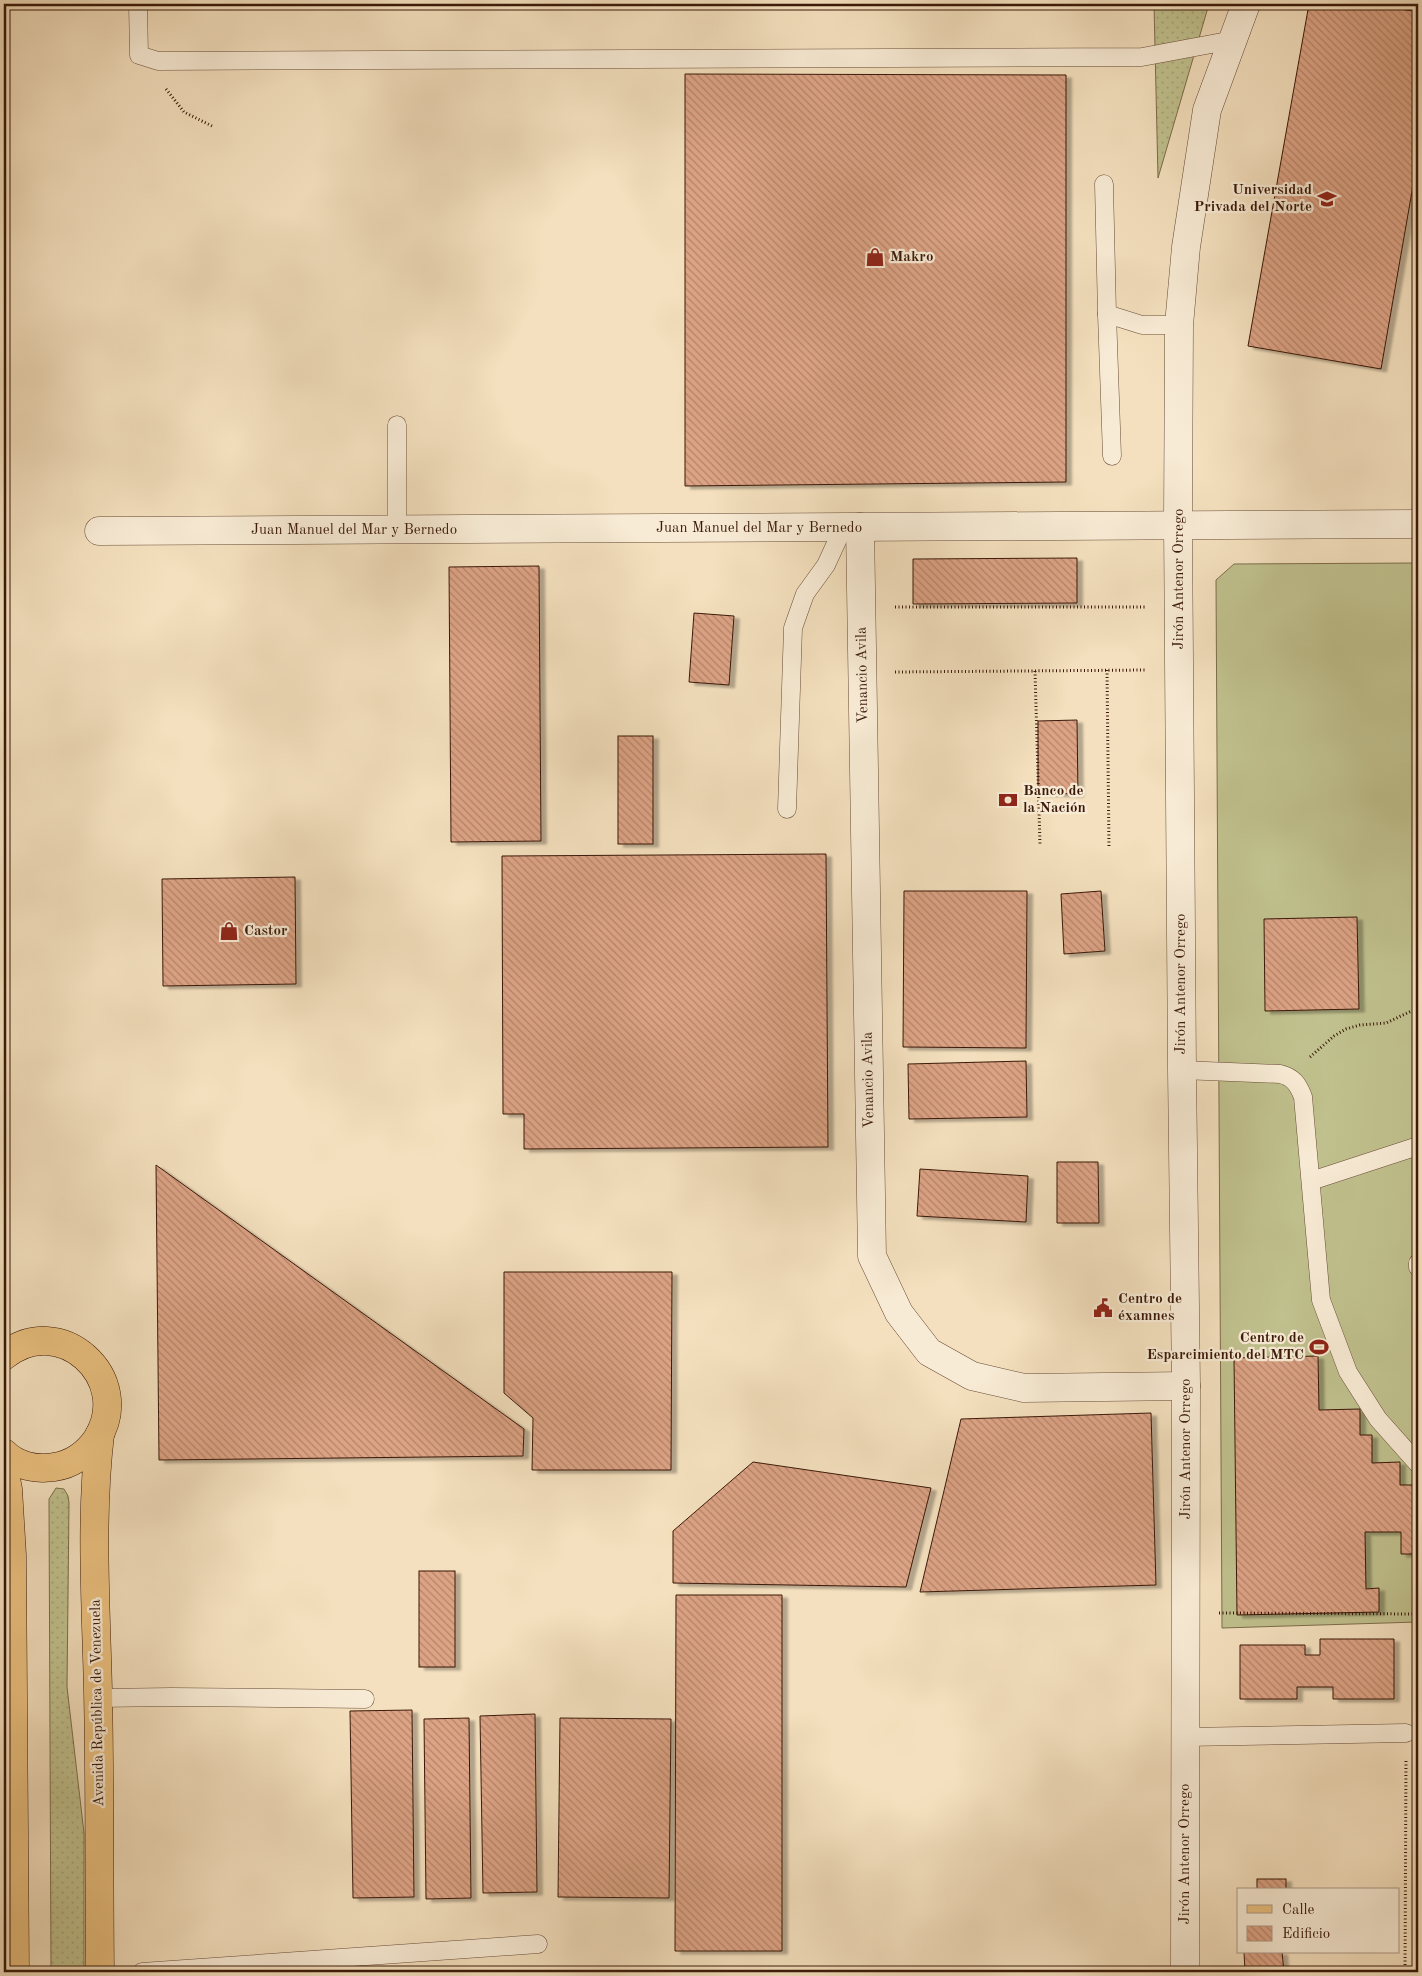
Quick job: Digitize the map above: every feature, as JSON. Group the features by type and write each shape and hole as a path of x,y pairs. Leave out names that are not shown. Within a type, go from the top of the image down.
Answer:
{"main road":[{"path":"4,1454 33,1468 59,1467 84,1455 93,1445 100,1434 107,1410 104,1384 92,1362 81,1353 68,1346 53,1342 39,1341 6,1346"},
{"name":"Avenida República de Venezuela","path":"100,1434 96,1474 95,1524 100,1972"},
{"path":"4,1469 8,1489 9,1921 14,1972"}],"street":[{"name":"Jirón Antenor Orrego","path":"1185,1972 1186,1386 1178,524 1179,325 1186,247 1207,110 1246,4"},
{"name":"Juan Manuel del Mar y Bernedo","path":"99,531 1418,524"},
{"name":"Venancio Avila","path":"852,528 862,606 872,1256 899,1313 930,1352 972,1376 1024,1388 1186,1386"}],"lane":[{"path":"138,4 139,56 158,61 1142,58 1233,40"},
{"path":"1104,184 1112,456"},
{"path":"1107,314 1142,325 1179,325"},
{"path":"397,425 397,530"},
{"path":"787,809 793,628 805,594 852,528"},
{"path":"1182,1070 1228,1071 1289,1076 1300,1087 1304,1097 1321,1300 1348,1372 1378,1419 1418,1464"},
{"path":"1311,1181 1418,1146"},
{"path":"98,1698 365,1699"},
{"path":"1185,1737 1406,1733"},
{"path":"142,1972 538,1944"}],"path":[{"path":"139,56 184,112 212,126"},
{"path":"862,606 1179,607"},
{"path":"863,673 1180,669"},
{"path":"1107,670 1108,848"},
{"path":"1035,671 1040,845"},
{"path":"1289,1076 1334,1036 1346,1029 1360,1025 1386,1023 1418,1008"},
{"path":"1212,1613 1418,1614"},
{"path":"1406,1733 1406,1972"}],"green space":[{"path":"1154,4 1209,4 1158,178"},
{"name":"Centro de Esparcimiento del MTC","path":"1418,563 1418,1622 1222,1628 1216,580 1234,564"},
{"path":"56,1488 64,1489 69,1503 67,1687 84,1833 84,1972 51,1972 49,1499"}],"building":[{"name":"Universidad Privada del Norte","path":"1309,4 1370,4 1418,12 1418,157 1381,369 1248,346"},
{"name":"Makro","path":"685,74 1066,75 1066,482 685,486"},
{"path":"1077,558 1077,603 913,604 913,559"},
{"path":"539,566 541,841 451,842 449,567"},
{"path":"694,613 734,616 729,685 689,682"},
{"path":"1077,720 1078,794 1038,793 1038,721"},
{"path":"618,736 653,736 653,844 618,844"},
{"path":"826,854 828,1147 524,1149 524,1114 503,1114 502,856"},
{"name":"Castor","path":"295,877 296,984 163,986 162,879"},
{"path":"904,891 1027,891 1026,1048 903,1047"},
{"path":"1101,891 1105,951 1064,954 1061,894"},
{"path":"1357,917 1359,1009 1265,1011 1264,919"},
{"path":"1026,1061 1027,1117 909,1119 908,1064"},
{"path":"1057,1162 1098,1162 1099,1223 1057,1223"},
{"path":"156,1165 524,1429 523,1456 159,1460"},
{"path":"920,1169 1028,1176 1026,1222 917,1216"},
{"path":"504,1272 672,1272 671,1470 532,1470 533,1418 504,1393"},
{"path":"1318,1356 1319,1410 1360,1409 1360,1435 1372,1435 1372,1463 1400,1462 1400,1485 1418,1485 1418,1554 1401,1554 1401,1532 1365,1532 1366,1589 1379,1588 1379,1612 1237,1615 1234,1358"},
{"path":"1151,1413 1156,1585 920,1592 961,1419"},
{"path":"753,1462 931,1488 906,1587 673,1583 673,1531"},
{"path":"419,1571 455,1571 455,1667 419,1667"},
{"path":"676,1595 782,1595 782,1951 675,1951"},
{"path":"1320,1639 1394,1639 1394,1699 1333,1699 1333,1687 1297,1687 1297,1699 1240,1699 1240,1645 1305,1645 1305,1655 1320,1655"},
{"path":"412,1710 414,1897 353,1898 350,1711"},
{"path":"535,1714 537,1892 483,1893 480,1716"},
{"path":"469,1718 471,1898 426,1899 424,1719"},
{"path":"560,1718 671,1719 669,1898 558,1897"},
{"path":"1257,1879 1286,1879 1286,1888 1257,1888"},
{"path":"1244,1954 1282,1954 1284,1972 1245,1972"}],"place":[{"name":"Universidad Privada del Norte","path":"1327,199"},
{"name":"Makro","path":"875,257"},
{"name":"Banco de la Nación","path":"1008,800"},
{"name":"Castor","path":"229,931"},
{"name":"Centro de éxamnes","path":"1103,1308"},
{"name":"Centro de Esparcimiento del MTC","path":"1319,1347"}]}
